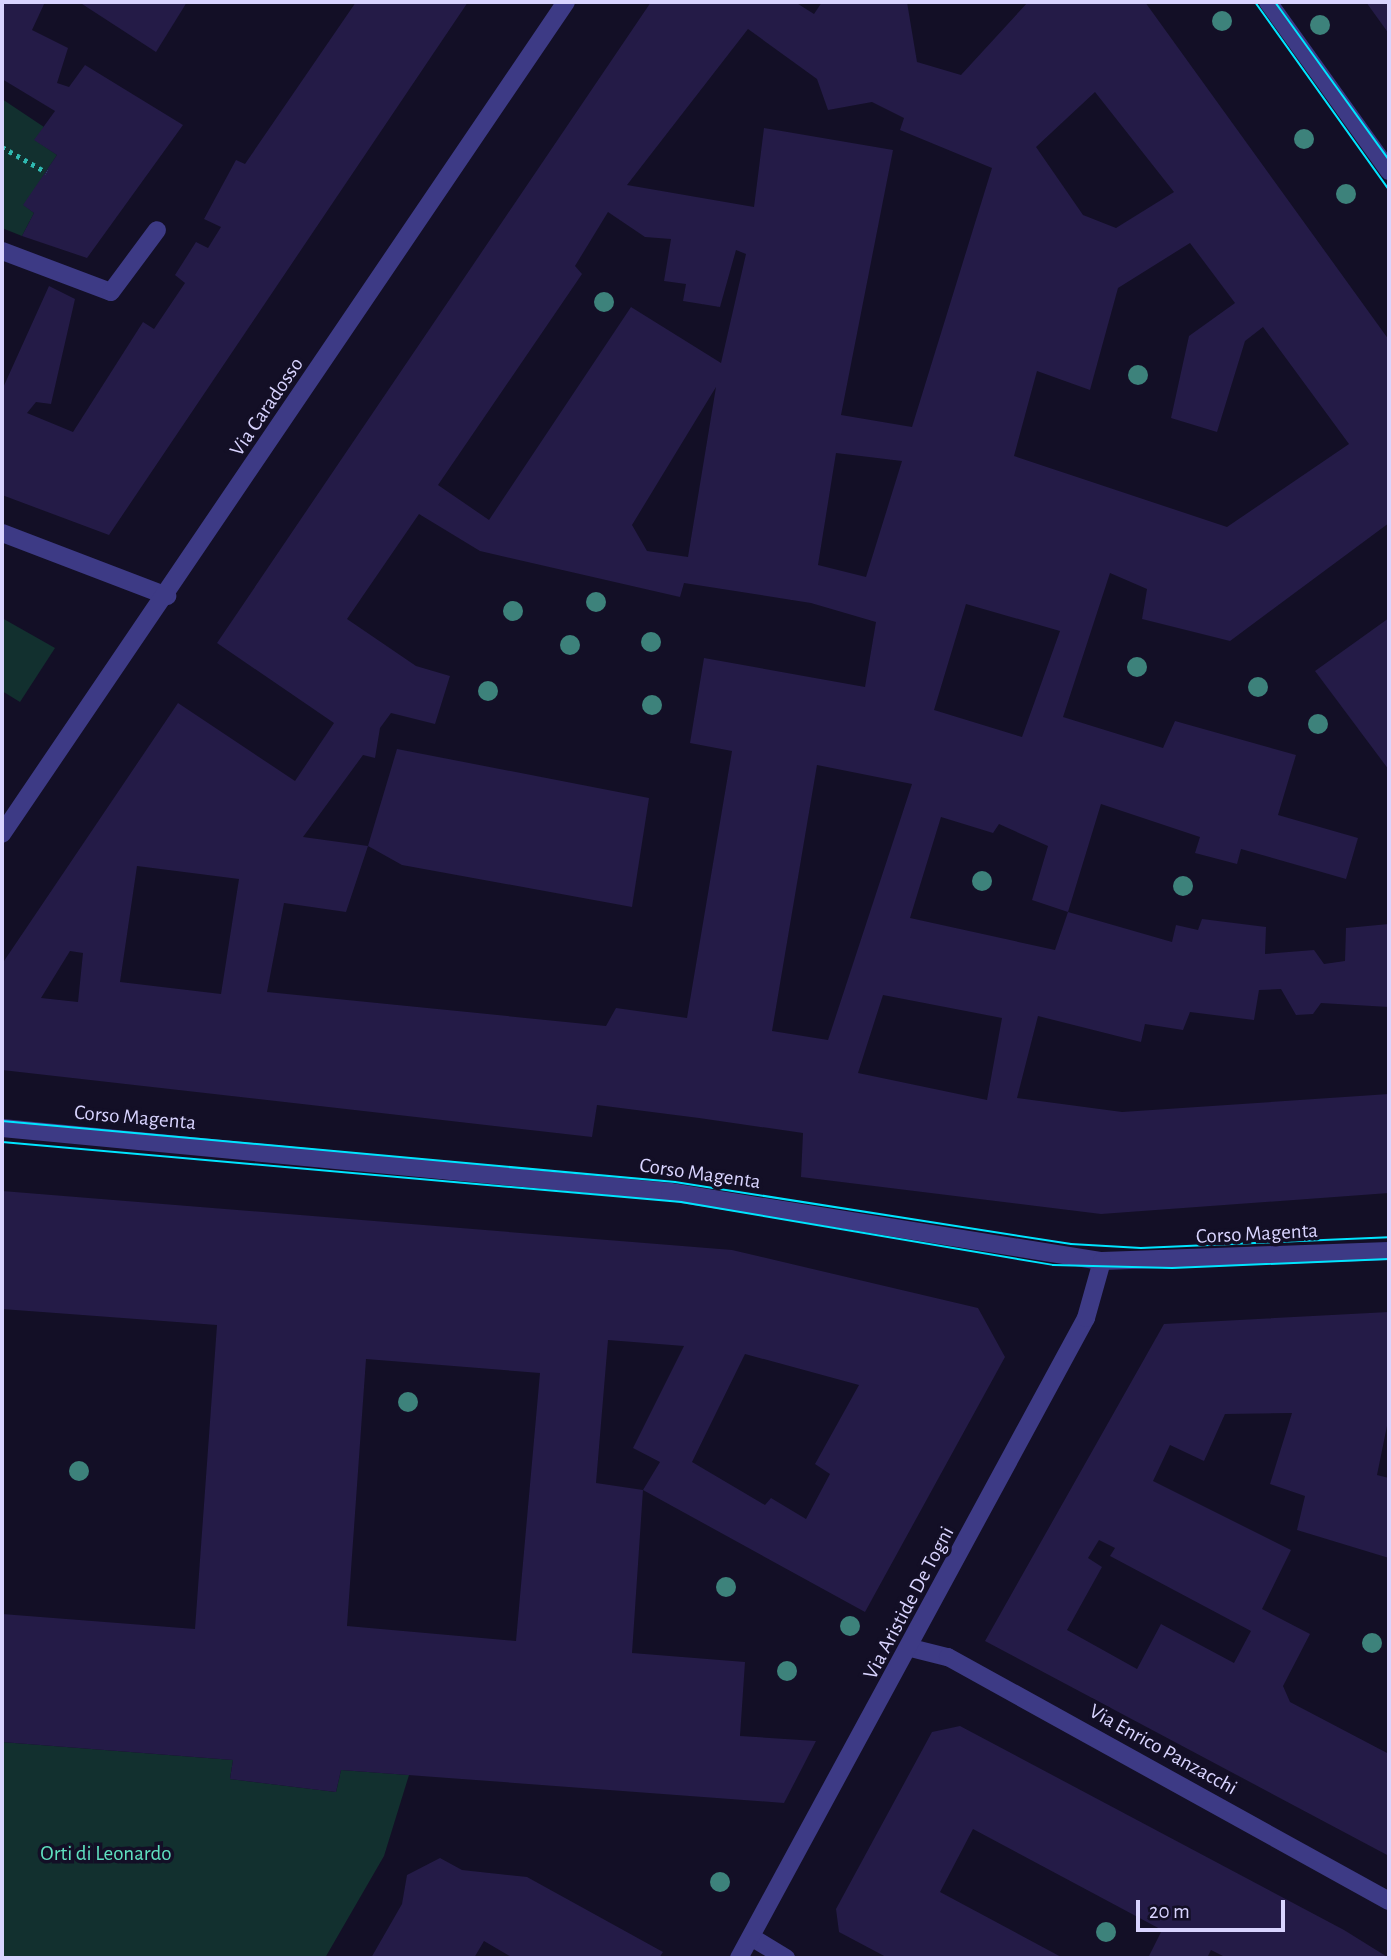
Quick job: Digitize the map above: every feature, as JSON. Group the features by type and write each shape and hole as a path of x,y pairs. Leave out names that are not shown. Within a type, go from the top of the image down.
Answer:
{"street":[{"name":"Via Caradosso","path":"2,834 167,596 566,2"},
{"path":"1268,2 1389,171"},
{"path":"2,251 111,292 157,230"},
{"path":"2,533 167,596"},
{"name":"Corso Magenta","path":"2,1128 670,1192 1101,1261 1389,1251"},
{"name":"Via Aristide De Togni","path":"739,1958 911,1648 1086,1318 1101,1261"},
{"name":"Via Enrico Panzacchi","path":"911,1648 948,1657 1389,1901"},
{"path":"751,1937 786,1958"}],"path":[{"path":"2,146 46,172"}],"green space":[{"path":"2,99 44,127 35,140 57,155 24,205 34,213 22,236 2,228"},
{"path":"2,618 55,648 20,702 2,691"},
{"name":"Orti di Leonardo","path":"2,1742 233,1760 230,1779 336,1792 341,1770 409,1775 384,1856 325,1958 2,1958"}],"building":[{"path":"2,2 45,2 32,30 68,48 57,83 69,87 85,65 183,125 87,258 22,236 34,213 23,205 57,155 34,140 55,111 2,79"},
{"path":"79,2 187,2 156,52"},
{"path":"356,2 468,2 109,535 2,495 2,390 49,286 75,299 51,404 36,402 27,413 73,432 143,322 154,329 185,283 175,275 196,242 208,248 221,227 204,219 236,160 245,164"},
{"path":"651,2 795,2 814,14 822,2 907,2 917,62 961,75 1028,2 1145,2 1389,340 1389,523 1230,641 1142,619 1147,589 1110,573 1063,717 1163,748 1175,721 1296,755 1278,815 1358,838 1346,879 1241,849 1237,864 1195,853 1200,837 1101,804 1068,912 1172,942 1176,925 1198,930 1202,919 1266,927 1265,954 1314,950 1324,964 1345,961 1346,928 1389,924 1389,1007 1321,1003 1313,1014 1296,1015 1281,989 1259,990 1254,1020 1190,1012 1183,1030 1145,1024 1141,1042 1038,1016 1017,1098 1122,1112 1389,1094 1389,1193 1101,1214 801,1177 803,1133 699,1118 597,1105 592,1137 2,1070 2,964 178,703 295,781 334,723 217,643","holes":["748,29 817,79 828,110 872,102 904,118 900,130 992,168 912,427 841,415 893,150 764,128 754,207 627,185","1095,92 1174,192 1116,228 1083,215 1036,147","608,212 645,237 671,239 664,281 686,284 683,301 720,307 736,250 746,254 721,363 631,307 489,520 438,485 582,274 575,266","1190,243 1235,303 1189,336 1171,418 1217,432 1245,341 1263,327 1349,444 1227,527 1014,456 1037,371 1090,390 1118,288","716,387 688,557 647,551 632,525","836,453 902,461 866,577 818,565","419,514 480,551 680,597 684,583 811,603 876,622 865,687 704,658 690,743 732,751 687,1018 616,1008 606,1026 267,992 284,903 346,912 368,846 303,837 363,755 375,758 380,728 391,713 435,724 450,676 416,666 347,619","966,604 1060,631 1022,737 934,710","817,765 912,784 828,1040 772,1031","941,817 993,833 999,824 1048,846 1032,900 1068,912 1055,950 910,918","137,866 239,879 221,994 120,982","70,951 83,953 78,1002 41,998","883,995 1002,1018 987,1100 858,1073"]},
{"path":"1366,2 1389,2 1389,34"},
{"path":"1389,618 1389,770 1315,671"},
{"path":"397,749 649,798 632,907 402,865 368,846"},
{"path":"2,1191 732,1250 978,1308 1005,1357 865,1612 643,1490 632,1653 745,1662 740,1736 816,1741 784,1803 341,1770 336,1792 230,1779 233,1760 2,1742 2,1614 195,1629 217,1325 2,1309","holes":["608,1340 684,1346 633,1448 660,1462 643,1490 596,1483","745,1354 859,1385 815,1464 830,1474 806,1519 771,1498 765,1505 692,1462","366,1359 540,1373 516,1641 347,1626"]},
{"path":"1389,1312 1389,1416 1377,1475 1389,1478 1389,1558 1297,1530 1305,1496 1270,1484 1292,1413 1225,1414 1204,1461 1170,1445 1153,1481 1291,1550 1262,1609 1310,1634 1283,1686 1290,1702 1389,1754 1389,1856 985,1641 1164,1324","holes":["1099,1540 1115,1548 1110,1556 1251,1631 1234,1663 1161,1624 1137,1669 1067,1630 1102,1567 1088,1558"]},
{"path":"960,1726 1344,1930 1389,1958 1227,1958 1211,1950 1207,1958 1148,1958 1162,1930 973,1829 940,1892 1063,1958 888,1958 839,1932 836,1909 932,1732"},
{"path":"440,1858 462,1870 527,1877 663,1952 659,1958 513,1958 484,1941 474,1958 371,1958 402,1904 407,1875"}],"tram line":[{"path":"1255,2 1389,190"},
{"path":"1275,2 1389,160"},
{"path":"2,1121 675,1182 1071,1244 1141,1248 1389,1237"},
{"path":"2,1142 681,1202 1053,1265 1172,1268 1389,1259"}]}
